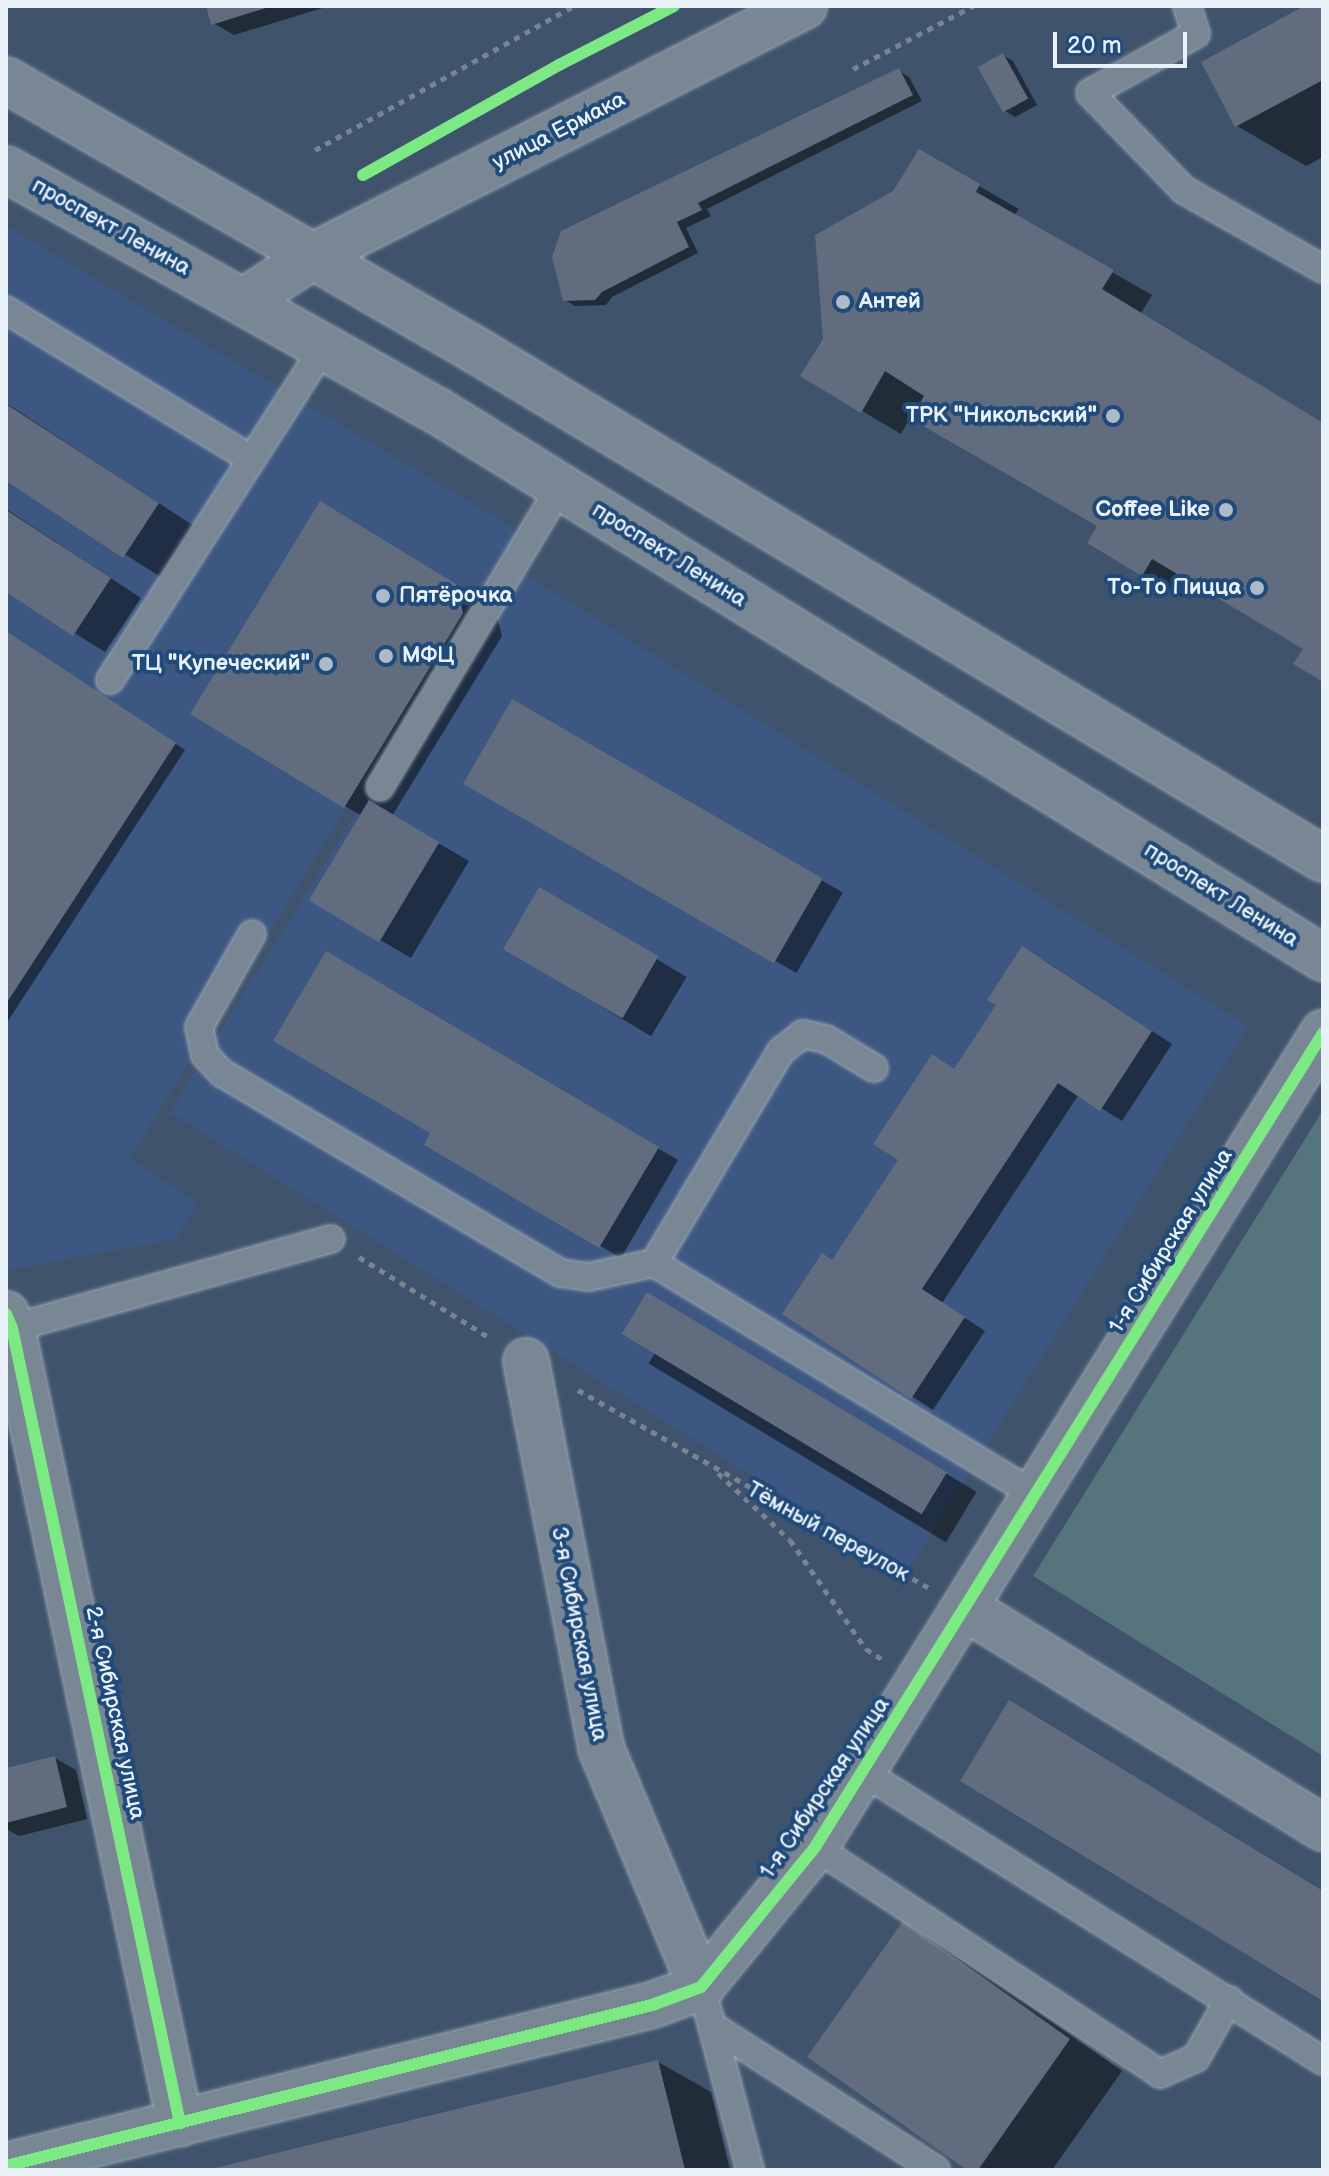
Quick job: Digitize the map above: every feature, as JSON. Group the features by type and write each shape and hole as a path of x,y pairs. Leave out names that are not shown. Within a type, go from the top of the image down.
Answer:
{"main road":[{"name":"улица Ермака","path":"244,301 315,255 804,6"},
{"path":"6,80 315,255 1323,859"},
{"name":"проспект Ленина","path":"6,169 436,410 1323,958"},
{"name":"1-я Сибирская улица","path":"706,2006 815,1847 967,1609 1323,1033"},
{"name":"2-я Сибирская улица","path":"9,1321 180,2123"},
{"name":"3-я Сибирская улица","path":"526,1361 601,1748 706,2006"},
{"path":"967,1609 1323,1828"},
{"path":"6,2166 652,2005 706,2006"}],"lane":[{"path":"1187,6 1196,34 1090,93 1184,190 1323,269"},
{"path":"6,310 251,459"},
{"path":"110,680 324,347"},
{"path":"380,787 560,488"},
{"path":"252,934 199,1027 205,1055 222,1073 560,1273 588,1277 654,1263 1037,1496"},
{"path":"654,1263 781,1051 803,1034 826,1039 874,1068"},
{"path":"9,1321 331,1239"},
{"path":"863,1772 1323,2061"},
{"path":"815,1847 1160,2074 1196,2058 1229,2000"},
{"path":"706,2006 750,2170"},
{"path":"706,2006 936,2170"}],"path":[{"path":"315,150 574,6"},
{"path":"853,69 973,6"},
{"path":"711,1466 790,1540 866,1649"}],"shaded area":[{"path":"6,226 517,530 130,1158 197,1203 176,1239 6,1270"},
{"path":"511,566 1248,1026 907,1573 170,1112"}],"green space":[{"path":"1323,1110 1323,1756 1033,1576"}],"building":[{"path":"206,6 269,6 269,7 211,25"},
{"path":"1304,6 1323,6 1323,80 1235,127 1201,62"},
{"path":"1003,53 1028,98 1003,113 978,67"},
{"path":"899,68 913,95 698,203 702,210 677,222 689,247 602,292 595,300 563,301 552,257 561,231"},
{"name":"ТРК \"Никольский\"","path":"919,149 980,184 976,192 1114,270 1102,289 1323,423 1323,682 1293,664 1303,649 1152,559 1142,576 1087,543 1097,526 911,419 924,396 885,371 861,413 800,376 823,339 815,235 893,191"},
{"path":"6,404 159,503 123,558 6,481"},
{"name":"ТЦ \"Купеческий\"","path":"320,501 456,584 463,613 344,808 190,714"},
{"path":"6,510 111,578 73,636 6,592"},
{"path":"6,631 176,743 6,1004"},
{"path":"512,699 823,878 774,963 463,784"},
{"path":"369,800 439,842 379,943 309,900"},
{"path":"539,887 659,956 623,1018 503,949"},
{"path":"1022,946 1152,1031 1100,1111 1058,1083 922,1289 965,1317 911,1399 782,1314 822,1253 832,1260 898,1160 873,1144 932,1054 954,1069 996,1005 987,1000"},
{"path":"326,951 659,1147 599,1248 424,1145 430,1133 273,1041"},
{"path":"647,1292 947,1472 922,1514 622,1334"},
{"path":"1009,1700 1323,1891 1323,2001 960,1781"},
{"path":"55,1756 67,1807 6,1823 6,1768"},
{"path":"903,1921 1070,2039 978,2170 967,2170 807,2057"},
{"path":"658,2060 685,2170 211,2169"}],"cycle path":[{"path":"363,175 559,65 674,6"},
{"path":"6,2166 652,2005 701,1987 815,1847 1323,1033"},
{"path":"6,1314 12,1328 180,2123"}],"place":[{"name":"Антей","path":"843,302"},
{"name":"ТРК \"Никольский\"","path":"1113,416"},
{"name":"Coffee Like","path":"1226,510"},
{"name":"То-То Пицца","path":"1257,588"},
{"name":"Пятёрочка","path":"383,596"},
{"name":"МФЦ","path":"386,656"},
{"name":"ТЦ \"Купеческий\"","path":"326,664"}]}
